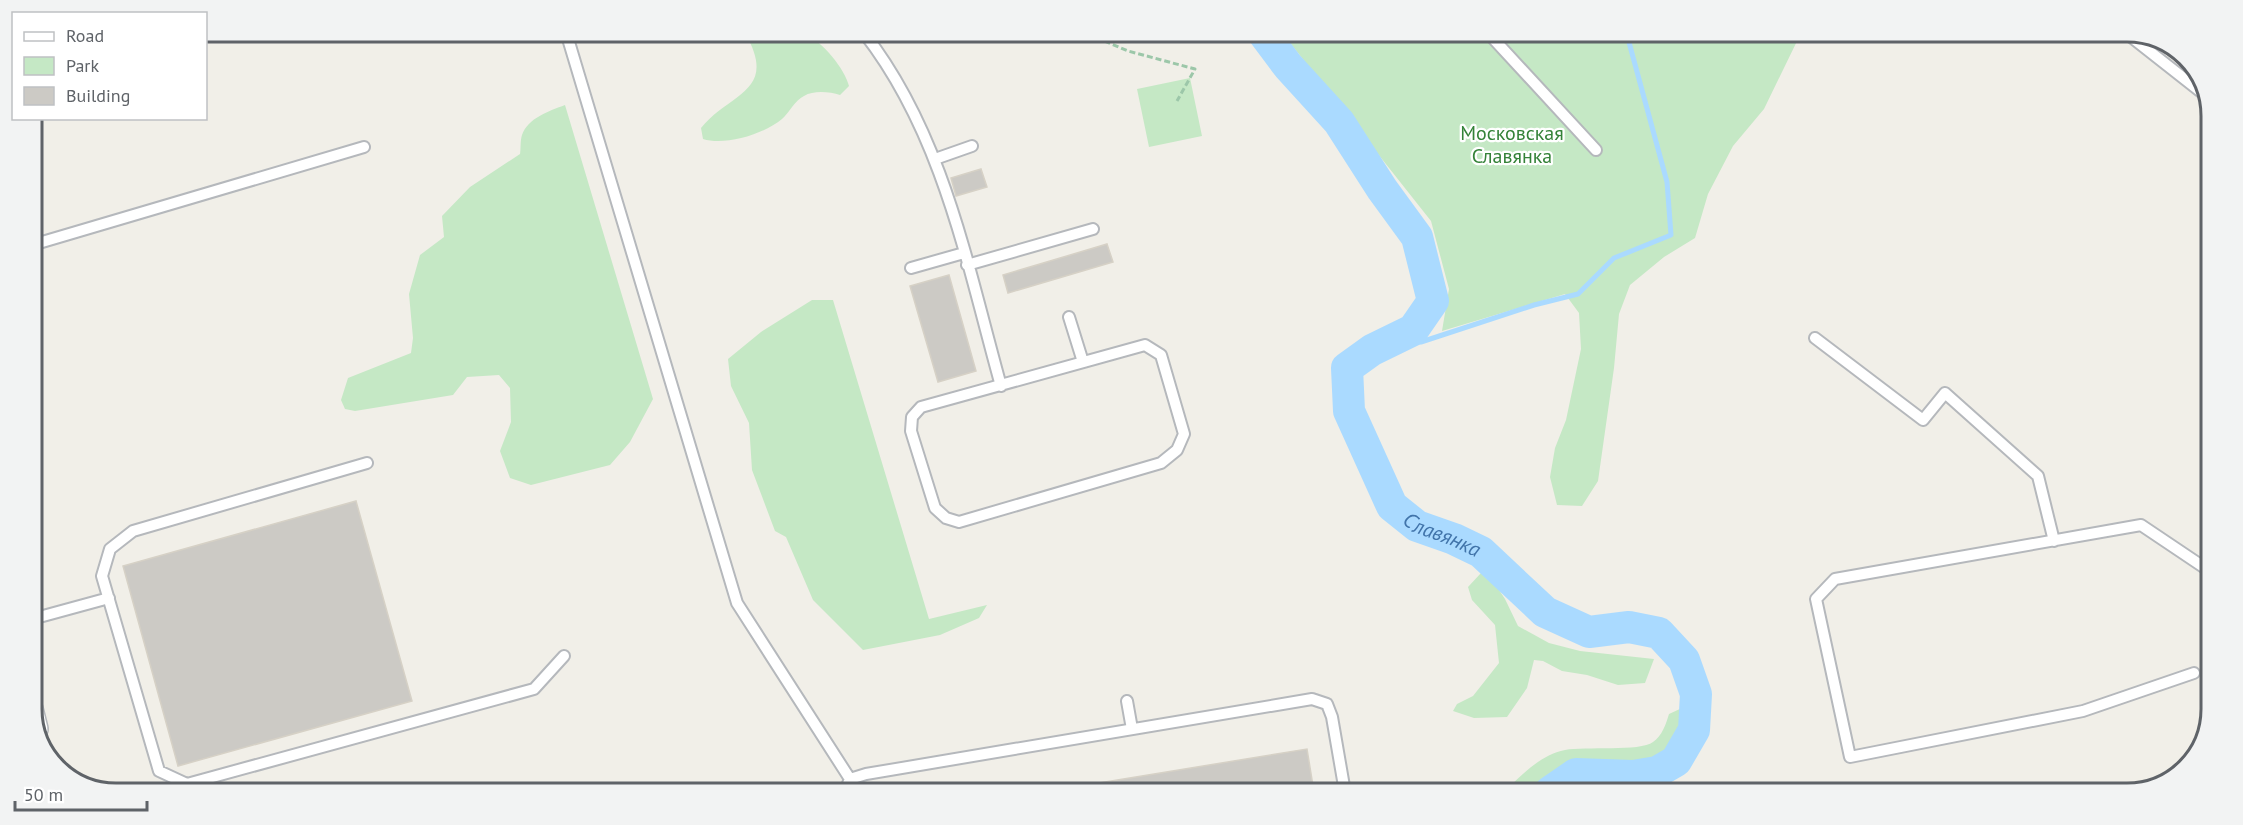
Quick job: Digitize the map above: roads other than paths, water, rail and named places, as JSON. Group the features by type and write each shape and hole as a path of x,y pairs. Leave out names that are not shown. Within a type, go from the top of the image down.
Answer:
{"lane":[{"path":"569,42 737,603 850,779"},
{"path":"871,42 903,89 935,159 1001,386"},
{"path":"1496,42 1596,150"},
{"path":"2140,43 2190,78"},
{"path":"935,159 972,146"},
{"path":"42,242 364,147"},
{"path":"967,265 1093,229"},
{"path":"911,268 964,253"},
{"path":"1069,317 1083,362"},
{"path":"1815,338 1923,420 1946,393 2038,476 2054,540"},
{"path":"1145,345 1161,355 1184,434 1177,450 1161,463 959,522 946,518 935,508 911,430 912,417 921,407 1083,362 1145,345"},
{"path":"185,783 159,771 102,576 110,549 133,531 367,463"},
{"path":"2194,673 2083,711 1850,757 1816,599 1835,579 2141,525 2201,565"},
{"path":"42,616 109,598"},
{"path":"191,783 534,688 564,656"},
{"path":"850,779 866,774 1312,699 1327,704 1332,717 1343,783"},
{"path":"1127,701 1132,729"},
{"path":"848,783 850,779"}],"waterway":[{"name":"Славянка","path":"1270,42 1288,66 1339,122 1382,189 1417,237 1433,301 1413,330 1372,350 1347,368 1349,411 1392,506 1417,526 1454,539 1481,552 1545,612 1589,632 1629,627 1659,633 1684,660 1696,694 1694,730 1676,761 1657,772 1633,776 1576,774 1563,783"},
{"path":"1401,336 1421,342 1534,305 1578,294 1614,258 1671,235 1667,182 1629,42"}],"park label":[{"name":"Московская Славянка","path":"1512,144"}]}
